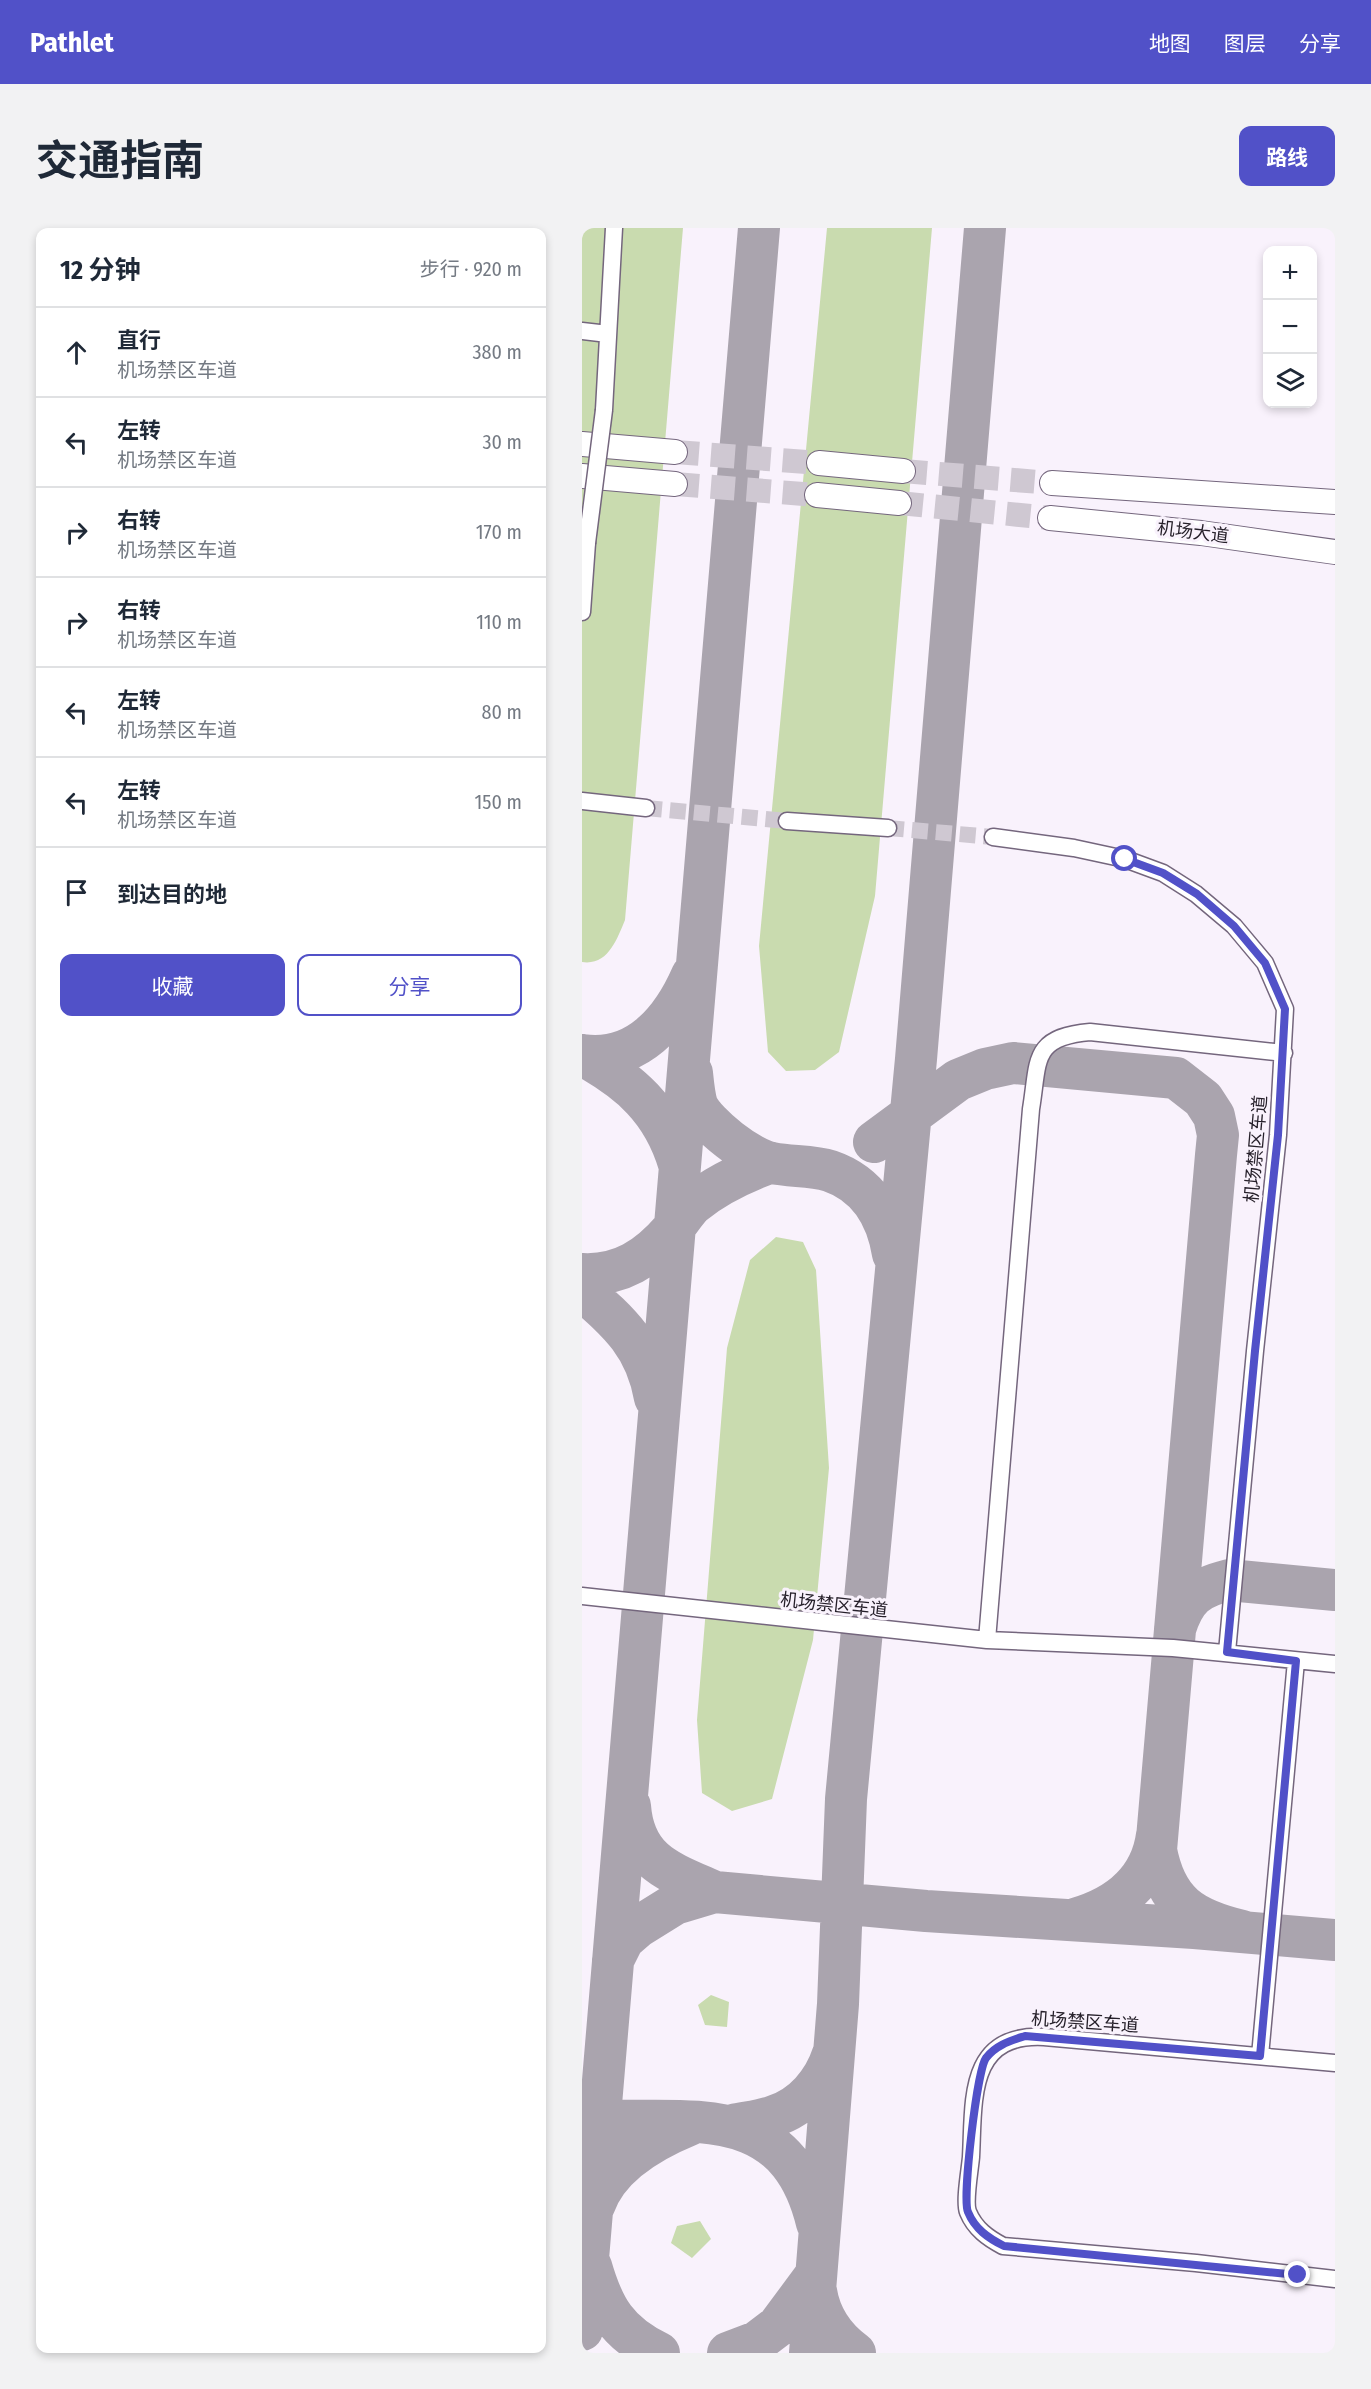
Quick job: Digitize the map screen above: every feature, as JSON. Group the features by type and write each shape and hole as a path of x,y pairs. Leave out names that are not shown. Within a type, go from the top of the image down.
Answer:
{"highway":[{"path":"582,444 675,452"},
{"path":"819,463 903,471"},
{"path":"582,476 675,484"},
{"name":"机场大道","path":"1052,483 1335,502"},
{"path":"817,495 899,503"},
{"name":"机场大道","path":"1050,518 1190,532 1335,552"}],"lane":[{"path":"582,612 587,543 604,410 614,228"},
{"path":"582,331 608,334"},
{"path":"582,801 646,808"},
{"path":"788,821 888,828"},
{"name":"机场禁区车道","path":"993,837 1074,848 1125,859 1163,873 1197,894 1234,926 1265,963 1285,1009 1284,1053 1227,1652"},
{"path":"987,1640 1030,1121 1038,1061 1049,1043 1064,1035 1089,1032 1284,1053"},
{"name":"机场禁区车道","path":"582,1596 987,1640 1227,1652 1335,1664"},
{"path":"1260,2056 1296,1661"},
{"name":"机场禁区车道","path":"1335,2063 1025,2036 1001,2044 985,2059 977,2081 967,2211 984,2236 1004,2246 1196,2263 1335,2279"}],"green space":[{"path":"582,228 683,228 625,920 610,950 599,960 591,962 582,962"},
{"path":"827,228 932,228 875,896 839,1052 815,1070 786,1071 768,1052 759,946"},
{"path":"776,1237 803,1242 816,1270 829,1468 813,1640 772,1799 732,1811 702,1793 697,1720 727,1348 750,1260"},
{"path":"711,1995 729,2002 727,2027 705,2025 698,2005"},
{"path":"700,2221 711,2239 692,2258 671,2243 677,2226"}],"taxiway":[{"path":"582,2330 759,228"},
{"path":"810,2353 838,2004 846,1799 916,1059 985,228"},
{"path":"582,1055 602,1056 620,1052 650,1035 674,1008 692,975"},
{"path":"582,1055 615,1075 642,1099 664,1128 679,1164"},
{"path":"874,1142 958,1080 985,1069 1013,1063 1176,1078 1203,1099 1214,1116 1218,1135 1156,1850 1167,1883 1174,1896 1184,1906 1209,1921 1242,1931"},
{"path":"692,1073 696,1101 702,1113 719,1131 741,1148 772,1163 830,1171 855,1184 865,1193 874,1203 886,1227 893,1254"},
{"path":"582,1274 609,1272 644,1257 664,1239 690,1207 702,1197 730,1180 769,1163"},
{"path":"582,1290 608,1313 638,1350 651,1380 655,1398"},
{"path":"1175,1629 1183,1609 1194,1596 1208,1587 1229,1580 1335,1590"},
{"path":"630,1806 633,1825 647,1853 669,1871 715,1892"},
{"path":"1075,1919 1105,1907 1130,1890 1148,1866 1157,1835"},
{"path":"613,1960 623,1940 638,1927 675,1904 715,1892 926,1911 1194,1928 1335,1940"},
{"path":"733,2125 769,2118 803,2100 818,2084 833,2054"},
{"path":"582,2120 693,2121 726,2126 756,2136 781,2154 802,2182 817,2223"},
{"path":"594,2206 609,2178 632,2156 689,2125"},
{"path":"591,2266 601,2294 614,2318 632,2337 659,2353"},
{"path":"728,2353 757,2342 778,2326 815,2276"},
{"path":"816,2291 824,2318 829,2326 855,2353"}],"tunnel":[{"path":"675,452 819,463"},
{"path":"903,471 1052,483"},
{"path":"675,484 817,495"},
{"path":"899,503 1050,518"},
{"path":"646,808 787,821"},
{"path":"888,828 993,837"}],"route":[{"path":"1125,859 1163,873 1197,894 1234,926 1265,963 1285,1009 1278,1135 1227,1652 1296,1661 1260,2056 1025,2036 1001,2044 985,2059 977,2081 967,2211 984,2236 1004,2246 1196,2263 1298,2275"}]}
